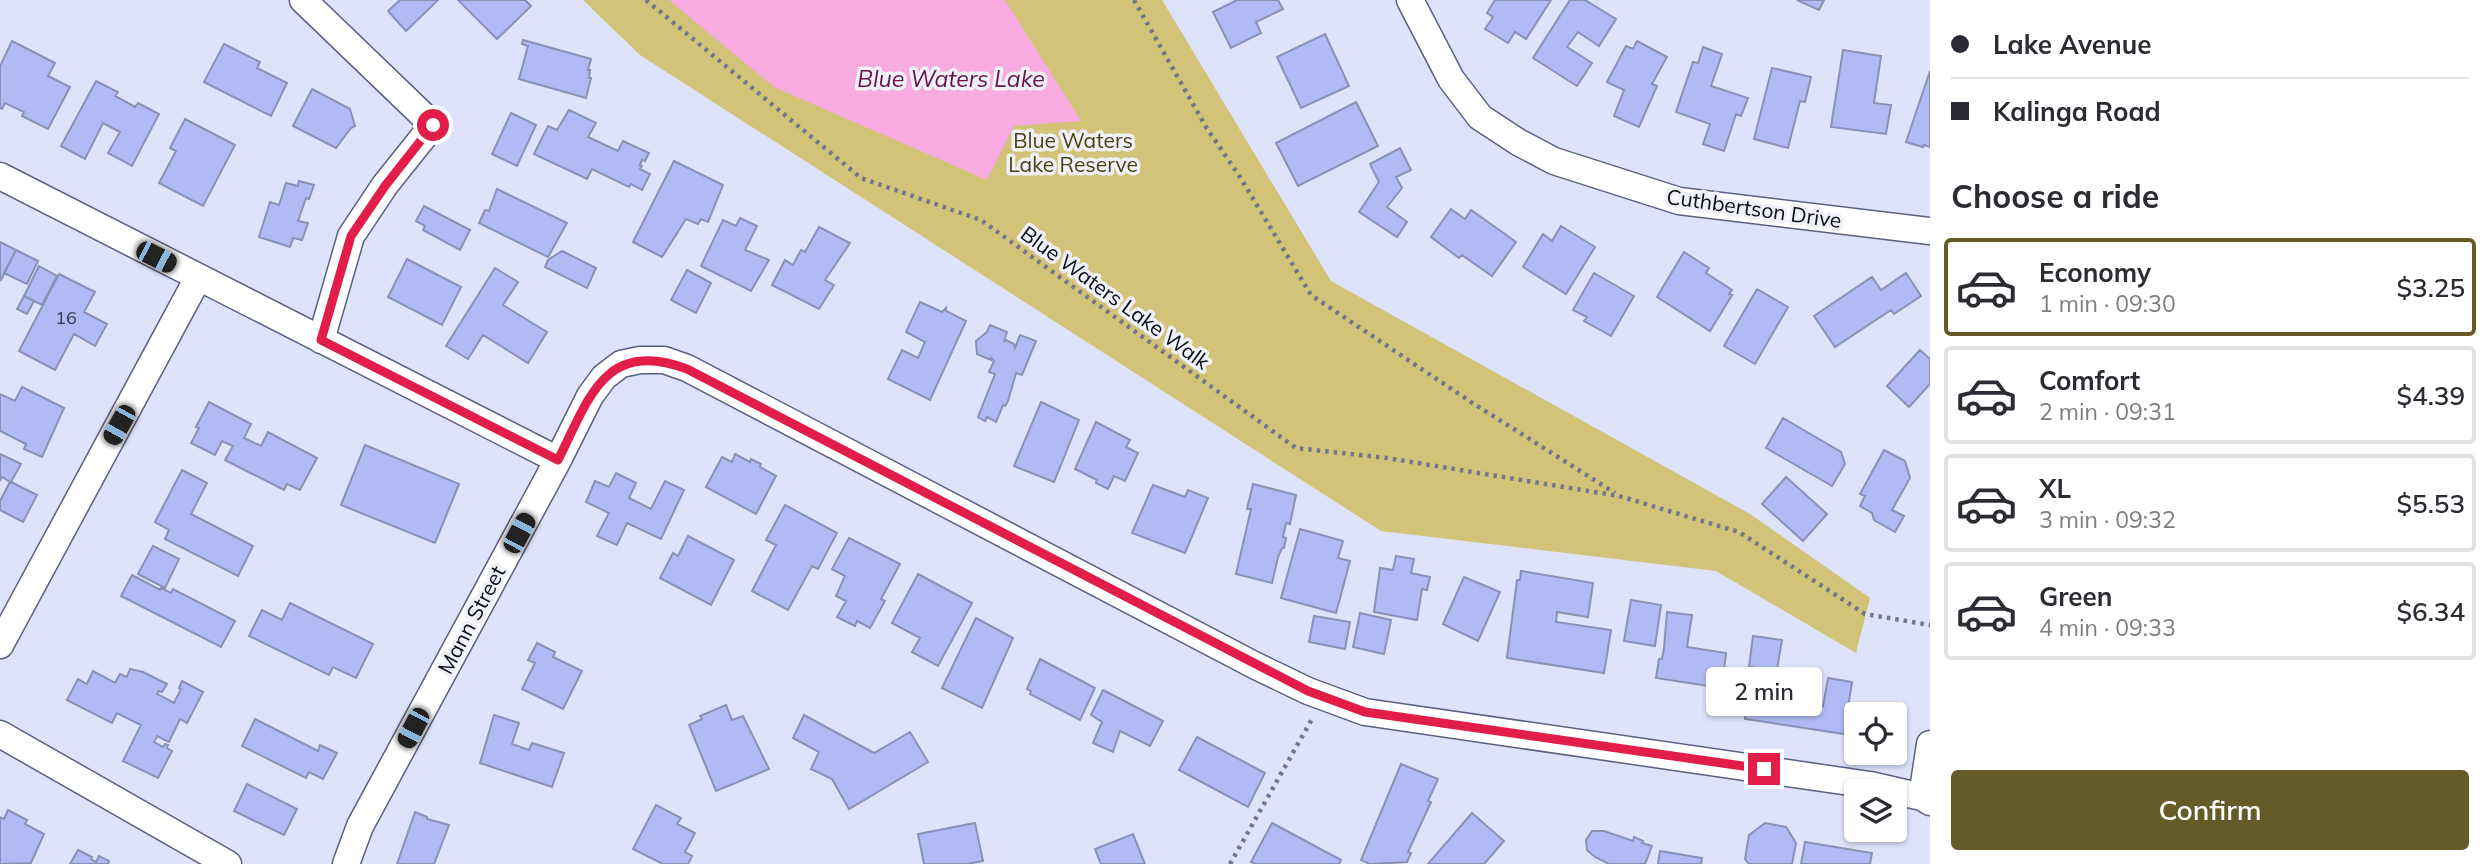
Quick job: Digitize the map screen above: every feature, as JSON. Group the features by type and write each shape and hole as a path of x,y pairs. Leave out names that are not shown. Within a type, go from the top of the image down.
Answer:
{"street":[{"path":"303,0 433,125 379,194 351,236 321,340"},
{"name":"Cuthbertson Drive","path":"1410,0 1451,79 1480,117 1554,161 1679,201 1930,231"},
{"path":"0,177 558,460"},
{"path":"0,645 198,278"},
{"name":"Mann Street","path":"346,864 360,826 590,396 604,377 621,365 640,360 664,360 687,369 1256,666 1324,697"},
{"path":"1324,697 1365,712 1870,785 1926,799 1930,744"},
{"path":"0,734 228,864"}],"path":[{"name":"Blue Waters Lake Walk","path":"646,0 860,178 981,220 1296,448 1387,458 1619,496 1739,532 1865,614 1930,625"},
{"name":"Blue Waters Lake Walk","path":"1134,0 1206,127 1240,177 1311,295 1471,402 1619,496"},
{"path":"1230,864 1324,697"}],"green space":[{"name":"Blue Waters Lake Reserve","path":"583,0 1162,0 1331,281 1750,514 1870,598 1856,653 1716,571 1381,531 640,55"}],"water":[{"name":"Blue Waters Lake","path":"669,0 1005,0 1081,121 1014,126 987,180 774,87"}],"building":[{"path":"400,0 438,0 406,31 388,11"},
{"path":"458,0 525,0 531,6 497,39"},
{"path":"1237,0 1278,0 1283,9 1256,22 1261,33 1231,48 1213,12"},
{"path":"1495,0 1551,0 1526,39 1515,32 1508,43 1485,29 1493,17 1487,13"},
{"path":"1570,0 1585,0 1616,19 1599,46 1578,32 1567,47 1592,63 1577,86 1533,58"},
{"path":"1797,0 1824,0 1819,10"},
{"path":"1325,34 1349,86 1301,108 1277,57"},
{"path":"523,40 591,59 588,70 591,78 586,98 519,79 528,46 522,44"},
{"path":"12,41 55,63 48,76 70,87 48,129 22,116 24,112 5,103 2,109 0,108 0,66"},
{"path":"1637,41 1667,57 1652,84 1657,86 1639,127 1614,116 1624,90 1607,82 1626,46 1633,49"},
{"path":"224,44 260,62 257,68 287,83 271,116 204,82"},
{"path":"1703,47 1722,54 1711,86 1748,98 1741,116 1736,114 1724,151 1703,144 1710,124 1676,112 1693,62 1698,63"},
{"path":"1843,50 1881,56 1874,103 1891,105 1886,134 1831,127"},
{"path":"1772,68 1811,77 1805,102 1800,101 1788,148 1754,139"},
{"path":"1930,71 1930,147 1923,147 1906,142"},
{"path":"96,81 118,92 115,96 135,107 138,103 159,114 132,166 108,153 120,132 103,123 85,159 61,146"},
{"path":"312,89 350,109 355,126 336,148 293,126"},
{"path":"1356,102 1378,146 1298,186 1276,143"},
{"path":"569,110 596,123 588,137 618,151 623,141 649,153 640,165 640,169 650,174 642,190 631,184 629,187 592,169 587,179 534,154 548,126 557,130"},
{"path":"511,113 536,125 517,166 492,154"},
{"path":"185,119 235,145 203,206 159,183 176,151 170,148"},
{"path":"1400,148 1411,170 1396,177 1402,188 1387,207 1407,222 1397,237 1359,212 1379,182 1370,164"},
{"path":"674,161 723,185 708,222 701,219 698,224 686,219 662,257 633,242"},
{"path":"299,181 314,185 298,221 308,223 302,240 293,238 290,247 259,237 270,202 279,205 286,183 298,186"},
{"path":"497,189 567,223 548,257 479,223 485,210 489,211"},
{"path":"424,206 470,230 460,250 423,230 425,226 416,221"},
{"path":"1451,209 1465,219 1471,210 1516,242 1492,276 1462,255 1459,258 1431,237"},
{"path":"740,218 757,226 745,250 769,260 751,291 701,266 723,220 736,226"},
{"path":"1561,226 1595,247 1566,294 1523,267 1543,234 1552,241"},
{"path":"819,227 850,243 825,280 834,285 819,309 772,285 785,260 793,265 801,250 805,252"},
{"path":"0,242 16,250 1,280 0,279"},
{"path":"16,250 38,261 27,284 4,273"},
{"path":"562,251 596,268 587,288 545,267 548,260"},
{"path":"1684,252 1709,268 1706,273 1732,290 1729,294 1732,295 1710,331 1657,297"},
{"path":"407,259 461,287 442,325 388,297"},
{"path":"39,266 57,276 42,305 24,296"},
{"path":"495,268 518,282 503,305 547,332 528,363 483,335 468,359 446,346"},
{"path":"687,270 711,283 696,313 671,300"},
{"path":"1594,273 1634,296 1611,336 1584,321 1587,317 1573,310"},
{"path":"1906,273 1921,296 1894,314 1891,310 1835,347 1814,316 1872,277 1881,290"},
{"path":"59,274 95,292 84,312 107,324 95,346 74,334 55,370 19,351"},
{"path":"1757,289 1788,307 1755,364 1724,346"},
{"path":"24,296 34,301 27,314 17,309"},
{"path":"920,302 942,312 946,308 946,311 966,321 930,400 888,379 902,350 918,358 925,342 906,332"},
{"path":"990,325 1007,332 1004,342 1006,340 1014,344 1015,348 1020,335 1036,341 1022,375 1016,373 1008,401 1003,405 996,422 987,417 985,421 978,417 995,374 989,372 994,361 977,354 976,341 987,332"},
{"path":"1920,350 1930,359 1930,384 1909,407 1887,386"},
{"path":"22,387 64,408 42,457 24,449 26,444 0,431 0,394 15,401"},
{"path":"209,402 251,424 244,438 261,446 268,432 317,458 300,490 287,484 284,490 225,460 233,446 222,441 215,455 191,443"},
{"path":"1041,402 1079,420 1054,482 1014,466"},
{"path":"1783,418 1841,452 1845,464 1832,486 1766,448"},
{"path":"1096,422 1130,440 1126,447 1138,453 1125,481 1114,476 1108,489 1075,469"},
{"path":"365,445 459,484 435,543 341,505"},
{"path":"1884,450 1905,461 1910,478 1892,510 1904,516 1895,532 1874,520 1872,513 1860,506 1865,496 1860,494"},
{"path":"0,454 21,464 11,482 37,495 23,522 0,510 0,501 10,482 2,477 0,481"},
{"path":"735,454 761,464 760,467 776,476 756,514 706,487 722,457 732,462"},
{"path":"182,470 207,483 191,514 253,546 238,576 165,539 169,530 155,522"},
{"path":"616,473 636,483 629,498 651,509 665,481 684,490 661,539 627,523 617,545 597,536 609,513 586,502 595,481 609,487"},
{"path":"1786,477 1827,514 1803,541 1762,504"},
{"path":"1253,484 1296,495 1290,524 1286,523 1284,548 1278,557 1272,583 1236,574 1251,509 1247,509"},
{"path":"1153,485 1185,497 1188,490 1208,498 1185,553 1132,533"},
{"path":"785,505 837,533 818,569 812,566 788,610 752,591 776,545 766,540"},
{"path":"1300,529 1343,541 1338,558 1350,561 1336,613 1281,598"},
{"path":"688,536 734,560 711,605 660,578 673,553 678,556"},
{"path":"849,538 900,564 881,599 885,601 870,628 857,621 855,626 837,617 846,601 836,596 845,576 832,569"},
{"path":"153,546 179,559 165,588 138,574"},
{"path":"1396,556 1414,559 1411,573 1430,577 1427,590 1422,589 1417,620 1374,612 1380,568 1393,570"},
{"path":"1521,571 1593,583 1588,617 1557,612 1556,622 1611,630 1604,673 1507,658 1517,580 1520,580"},
{"path":"918,574 972,603 938,666 912,652 920,638 892,623"},
{"path":"132,575 160,590 161,588 171,593 173,589 235,621 221,647 121,596"},
{"path":"1464,577 1500,592 1478,641 1443,624"},
{"path":"1631,600 1661,605 1655,646 1624,641"},
{"path":"290,603 373,644 356,678 333,667 329,675 249,636 262,610 282,620"},
{"path":"1667,612 1692,615 1687,647 1726,653 1722,688 1656,678 1664,648"},
{"path":"1360,613 1391,620 1384,654 1353,647"},
{"path":"1314,616 1350,622 1345,649 1309,642"},
{"path":"976,618 1013,638 982,708 942,688"},
{"path":"1753,636 1782,640 1772,698 1823,706 1828,678 1852,682 1849,702 1844,702 1844,734 1745,719 1752,667 1749,667"},
{"path":"537,643 555,652 553,657 582,671 563,709 522,689 535,663 528,660"},
{"path":"1040,659 1095,688 1080,720 1030,694 1031,691 1027,689"},
{"path":"130,669 143,672 167,684 162,692 157,694 174,703 182,681 203,692 187,723 180,719 169,742 157,736 154,742 163,747 168,745 167,748 172,751 158,778 123,761 141,725 117,713 112,723 67,700 78,679 87,684 93,671 115,683 120,674 127,677"},
{"path":"1103,690 1163,721 1150,746 1120,731 1113,752 1093,743 1102,722 1091,715"},
{"path":"726,705 732,720 743,716 769,769 716,791 689,725 702,719 700,716"},
{"path":"494,715 519,723 512,744 529,750 532,743 564,753 552,787 480,763"},
{"path":"804,715 874,753 910,732 928,762 849,809 832,779 811,769 819,752 793,738"},
{"path":"255,719 318,751 320,745 337,753 323,779 309,772 306,778 242,746"},
{"path":"1197,737 1265,773 1248,807 1179,770"},
{"path":"1401,764 1438,779 1428,801 1431,802 1408,852 1411,853 1407,862 1370,864 1361,860"},
{"path":"247,784 297,809 284,835 234,811"},
{"path":"656,805 681,818 677,824 695,833 685,852 692,856 688,864 663,864 633,849"},
{"path":"8,810 27,820 25,824 44,834 31,863 0,864 0,817 4,819"},
{"path":"415,812 427,819 449,825 434,864 397,864"},
{"path":"1472,813 1504,841 1484,864 1428,864"},
{"path":"975,823 983,861 967,864 924,864 918,834"},
{"path":"1272,823 1341,860 1339,864 1251,862"},
{"path":"1765,823 1786,827 1796,843 1792,864 1749,864 1745,859 1749,835"},
{"path":"1592,831 1604,831 1633,841 1634,837 1652,846 1645,864 1609,864 1595,857 1587,850 1586,840"},
{"path":"1133,834 1145,864 1101,864 1095,849"},
{"path":"1805,842 1872,853 1870,864 1801,864"},
{"path":"78,850 96,862 99,856 109,861 108,864 70,864"},
{"path":"1660,851 1702,858 1701,864 1658,864"}],"route":[{"path":"433,125 360,219 351,236 321,340 558,460 590,396 604,377 621,365 640,360 664,360 687,369 1308,691 1365,712 1764,769"}]}
